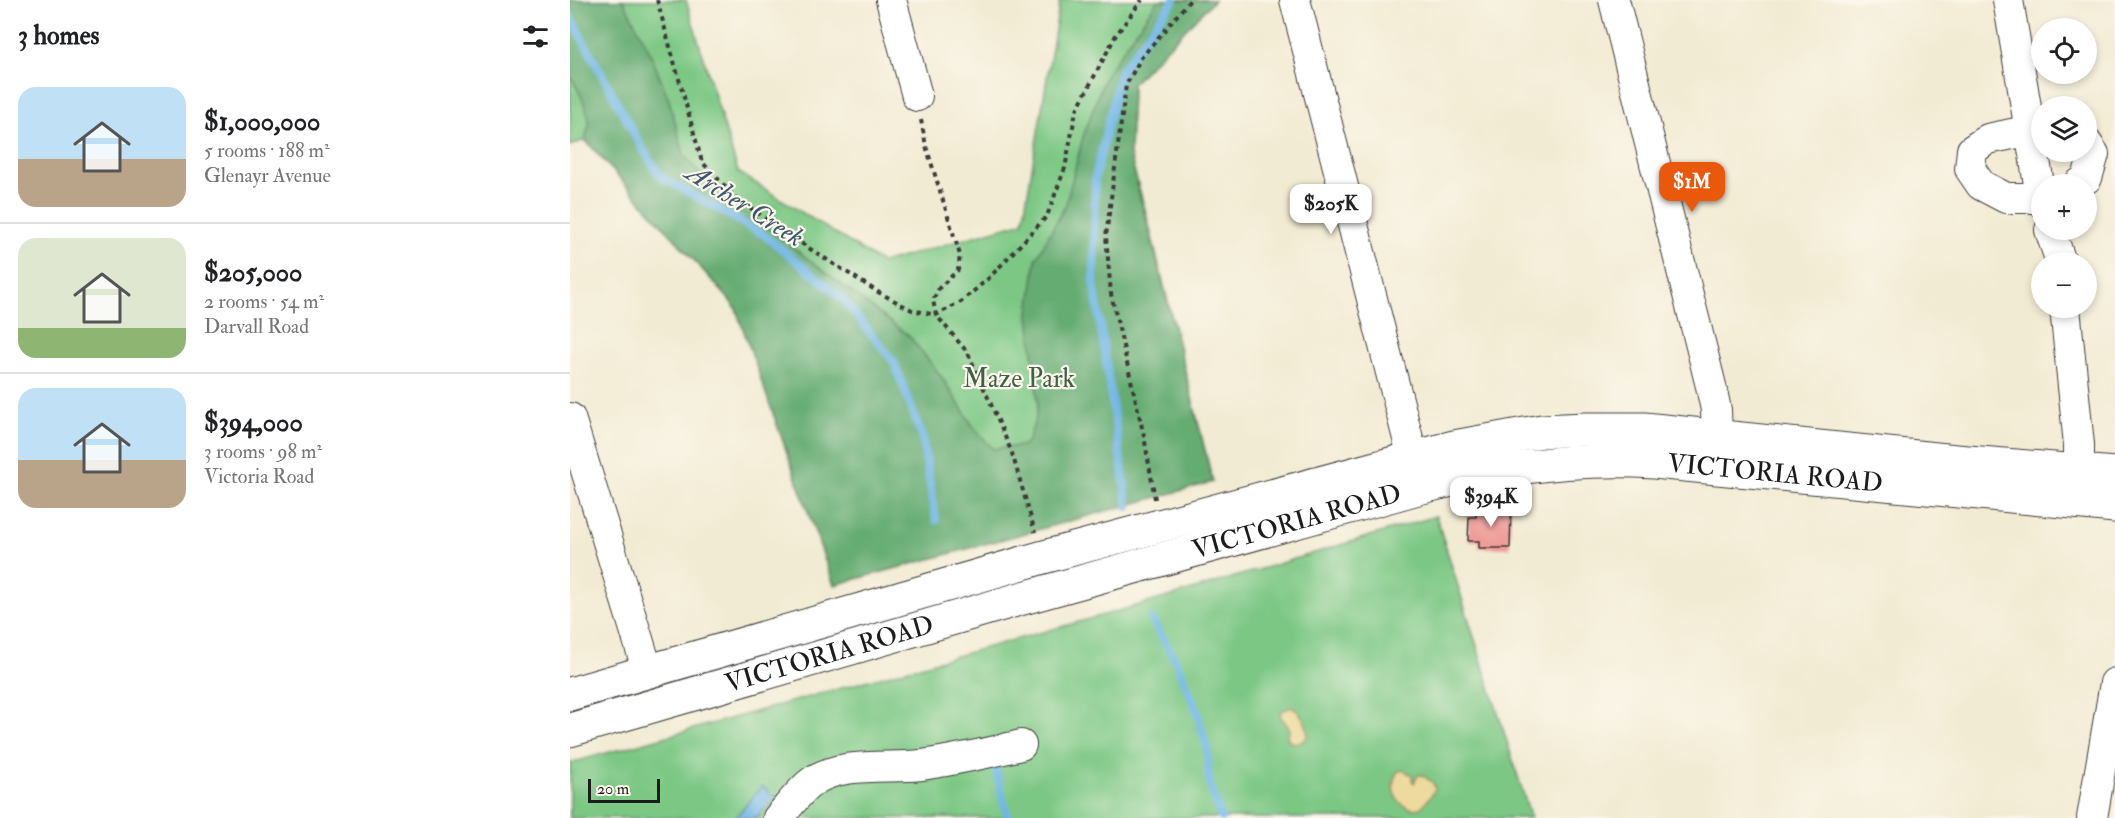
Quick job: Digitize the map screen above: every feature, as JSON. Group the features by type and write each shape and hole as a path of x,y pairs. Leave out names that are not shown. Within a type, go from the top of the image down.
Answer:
{"highway":[{"name":"VICTORIA ROAD","path":"570,694 1040,558 1413,458 1502,437 1542,431 1644,429 1956,461 2115,474"},
{"name":"VICTORIA ROAD","path":"570,729 1016,600 1407,491 1469,475 1516,467 1587,460 1654,462 2115,506"}],"street":[{"path":"891,0 917,96"},
{"path":"1295,0 1413,458"},
{"path":"1614,0 1711,386 1716,410 1717,435"},
{"path":"2008,0 2031,106"},
{"path":"2031,130 1988,139 1972,150 1970,169 1981,184 2006,198 2031,199"},
{"path":"2066,318 2079,445 2079,471"},
{"path":"570,418 648,672"},
{"path":"2092,818 2115,683"},
{"path":"778,818 813,781 833,772 856,767 918,765 1017,746"}],"path":[{"path":"657,0 702,162 736,198 807,247 878,292 912,310 936,315 961,302 990,277 1047,216 1065,168 1076,111 1116,34 1142,0"},
{"path":"1156,504 1144,436 1111,294 1106,236 1126,85 1141,58 1190,0"},
{"path":"917,96 926,146 960,255 958,270 939,288 933,300 936,315 968,354 994,411 1012,453 1036,538"}],"green space":[{"name":"Maze Park","path":"570,0 686,0 738,172 882,263 1023,222 1060,0 1214,0 1132,84 1130,155 1213,482 834,585 736,309 585,140 570,146"},
{"name":"Maze Park","path":"570,0 623,0 649,50 669,100 684,155 712,190 765,226 910,337 941,376 973,426 993,449 1021,446 1028,441 1036,418 1038,403 1029,314 1036,259 1066,204 1083,137 1106,74 1158,0 1214,0 1132,84 1130,155 1213,482 834,585 736,309 585,139 589,120 570,76"},
{"path":"1436,516 1531,818 570,818 570,763 1172,596"}],"sand":[{"path":"1292,707 1302,717 1307,730 1307,736 1298,743 1290,742 1287,737 1290,729 1280,716 1281,711"},
{"path":"1403,770 1412,775 1414,783 1418,775 1422,775 1433,783 1435,789 1420,808 1412,809 1404,806 1394,793 1395,777 1397,772"}],"water":[{"path":"762,786 776,798 756,818 736,817"}],"building":[{"path":"1476,508 1511,508 1510,548 1479,548 1479,541 1468,541 1469,517 1476,517"}],"waterway":[{"name":"Archer Creek","path":"1128,507 1094,283 1095,178 1121,70 1174,0"},
{"name":"Archer Creek","path":"570,16 642,148 661,177 764,235 842,298 894,362 922,436 936,520"},
{"name":"Archer Creek","path":"1152,619 1177,663 1196,709 1207,748 1209,781 1221,818"},
{"name":"Archer Creek","path":"993,759 1008,818"}]}
